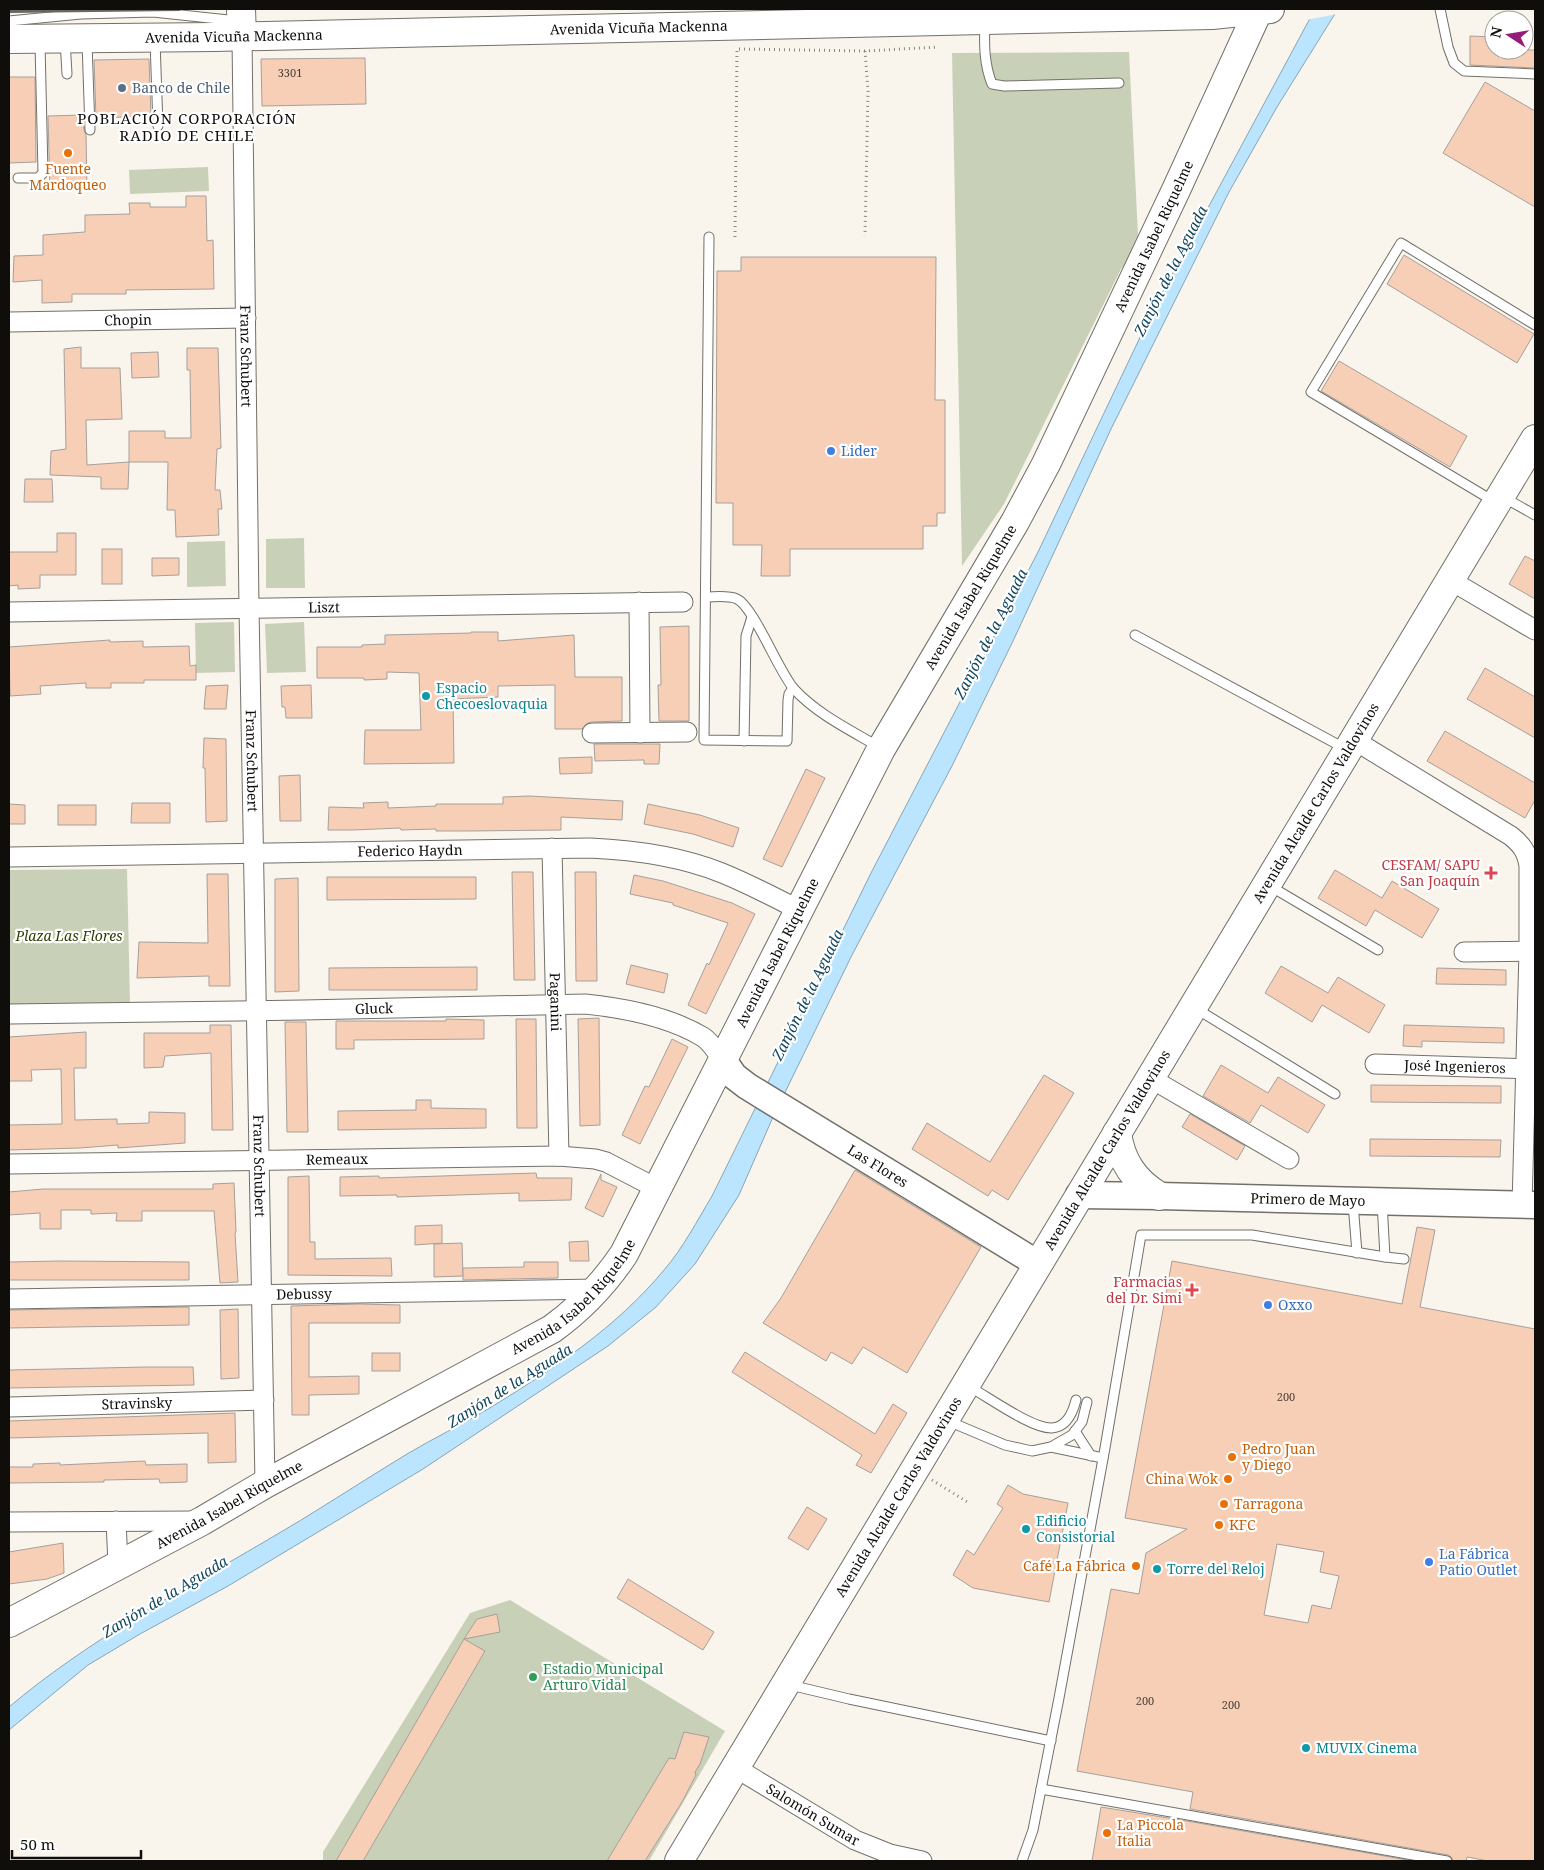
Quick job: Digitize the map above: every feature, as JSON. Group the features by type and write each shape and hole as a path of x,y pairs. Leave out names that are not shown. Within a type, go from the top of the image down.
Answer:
{"main road":[{"name":"Avenida Vicuña Mackenna","path":"9,40 155,38 244,22 985,20 1134,13 1212,15 1262,9"},
{"name":"Avenida Isabel Riquelme","path":"9,1623 202,1521 265,1484 552,1329 579,1308 598,1289 624,1254 881,748 1015,522 1046,464 1262,9"},
{"name":"Avenida Alcalde Carlos Valdovinos","path":"679,1861 1535,439"},
{"path":"1117,1133 1122,1156 1128,1167 1142,1184 1159,1196"}],"street":[{"name":"Franz Schubert","path":"244,22 249,608 265,1484"},
{"name":"Chopin","path":"9,322 246,318"},
{"path":"1450,580 1535,630"},
{"path":"639,602 640,733"},
{"name":"Liszt","path":"9,612 683,602"},
{"path":"592,733 687,732"},
{"path":"1351,745 1511,836 1523,846 1526,853 1529,866 1532,951 1529,1205"},
{"path":"1511,836 1535,836"},
{"name":"Federico Haydn","path":"9,857 552,848 616,849 671,857 722,873 799,910"},
{"name":"Paganini","path":"552,848 559,1156"},
{"path":"1464,952 1532,951"},
{"name":"Gluck","path":"9,1014 256,1011 556,1004 604,1006 644,1014 685,1028 704,1038 724,1060"},
{"name":"Las Flores","path":"724,1060 734,1076 747,1086 1038,1264"},
{"name":"José Ingenieros","path":"1375,1064 1531,1068"},
{"path":"1150,1078 1289,1159"},
{"name":"Remeaux","path":"9,1164 559,1156 589,1158 606,1162 658,1189"},
{"name":"Primero de Mayo","path":"1080,1195 1529,1205"},
{"name":"Debussy","path":"9,1299 598,1289"},
{"name":"Stravinsky","path":"9,1407 264,1400"},
{"path":"116,1521 118,1564"},
{"path":"9,1522 202,1521"},
{"name":"Salomón Sumar","path":"736,1768 855,1840 890,1854 922,1861"}],"lane":[{"path":"1440,9 1448,47 1454,63 1464,71 1535,74"},
{"path":"9,21 82,14 153,12 244,22"},
{"path":"985,20 985,60 992,84 1004,86 1119,83"},
{"path":"155,38 158,126"},
{"path":"64,40 67,74"},
{"path":"64,40 90,130"},
{"path":"18,178 38,178 43,173 64,40"},
{"path":"710,237 704,740 787,741 788,700 793,688"},
{"path":"1535,325 1401,243 1311,392 1499,499 1535,515"},
{"path":"706,597 737,599 752,617 793,688 814,706 881,748"},
{"path":"744,741 746,636 752,617"},
{"path":"1135,636 1351,745"},
{"path":"1267,884 1378,950"},
{"path":"1193,1007 1335,1094"},
{"path":"1352,1201 1357,1253"},
{"path":"1381,1201 1385,1257"},
{"path":"1022,1861 1033,1830 1051,1741 1103,1458 1141,1235 1252,1235 1404,1259"},
{"path":"966,1384 1022,1418 1047,1427 1054,1428 1062,1424 1072,1414 1076,1400"},
{"path":"945,1420 1005,1445 1032,1451 1051,1447 1072,1435 1082,1422 1087,1402"},
{"path":"1075,1431 1091,1456"},
{"path":"1051,1447 1103,1458"},
{"path":"786,1684 1051,1741"},
{"path":"1041,1789 1447,1861"}],"path":[{"path":"734,237 737,49 865,52 938,47"},
{"path":"865,52 868,91 865,236"},
{"path":"915,1469 969,1503"}],"green space":[{"path":"1129,52 1138,235 1126,263 1121,269 1004,504 962,566 952,53"},
{"path":"208,167 209,191 130,194 129,170"},
{"path":"304,538 305,588 266,588 266,539"},
{"path":"225,541 226,586 187,587 187,542"},
{"path":"234,622 235,672 196,673 195,623"},
{"path":"304,622 306,672 267,673 265,624"},
{"name":"Plaza Las Flores","path":"127,869 130,1003 9,1005 9,870"},
{"name":"Estadio Municipal Arturo Vidal","path":"510,1600 725,1731 649,1861 323,1861 323,1852 470,1613"}],"water":[{"path":"1315,9 1338,9 1277,107 1229,192 1111,429 1014,639 952,766 852,955 773,1117 739,1195 695,1264 656,1307 608,1346 423,1469 228,1586 88,1665 9,1730 9,1707 69,1661 165,1599 536,1379 582,1347 625,1311 671,1262 712,1196 872,871 1038,552 1153,310"}],"pier":[{"path":"1313,9 1340,9 1337,14 1306,20"}],"building":[{"path":"1470,36 1484,37 1484,60 1534,60 1535,50 1535,68 1470,65"},
{"path":"365,58 366,104 262,106 261,59"},
{"name":"Banco de Chile","path":"149,59 151,116 96,118 94,60"},
{"path":"9,77 35,77 36,162 9,163"},
{"path":"1485,82 1535,111 1535,207 1443,153"},
{"name":"Fuente Mardoqueo","path":"83,115 86,135 87,190 50,191 48,116"},
{"path":"186,196 206,196 207,241 213,240 214,289 126,290 126,294 72,294 72,302 42,303 42,280 13,282 14,256 43,255 43,235 85,232 85,215 130,214 129,203 150,203 150,207 186,207"},
{"path":"1404,255 1534,334 1517,363 1387,284"},
{"name":"Lider","path":"741,257 936,257 935,400 945,400 945,513 937,513 937,526 923,526 923,549 790,549 790,576 761,576 762,545 733,545 733,503 716,503 717,271 741,271"},
{"path":"81,347 81,368 120,368 122,419 86,420 87,465 129,462 128,489 101,489 101,477 50,475 51,451 66,449 64,349"},
{"path":"187,348 218,348 221,448 217,449 215,490 220,490 222,509 218,509 219,535 176,537 175,510 167,510 168,462 129,462 129,431 165,431 165,438 191,438 190,370 187,370"},
{"path":"158,352 159,377 132,378 131,353"},
{"path":"1339,361 1467,436 1450,467 1321,391"},
{"path":"25,479 52,479 53,502 24,502"},
{"path":"57,533 76,533 76,575 40,575 40,588 18,589 18,585 9,586 9,552 57,552"},
{"path":"102,549 122,549 122,584 102,584"},
{"path":"1525,556 1535,561 1535,599 1509,584"},
{"path":"152,558 179,558 179,575 152,576"},
{"path":"689,626 689,721 659,721 658,685 661,685 660,627"},
{"path":"498,632 498,641 574,635 575,677 622,677 622,721 591,722 582,729 555,729 555,685 498,686 498,697 453,699 454,763 364,764 365,730 421,730 419,673 387,672 387,679 317,678 317,647 362,647 362,645 385,644 385,635"},
{"path":"110,640 110,642 143,641 143,647 189,646 190,666 196,665 196,680 144,680 144,683 111,683 111,688 86,688 86,683 40,686 41,694 10,696 9,647"},
{"path":"1485,668 1535,697 1535,738 1467,699"},
{"path":"228,685 226,709 204,709 206,686"},
{"path":"311,685 312,718 286,718 285,707 282,707 281,686"},
{"path":"1445,731 1535,783 1535,800 1525,818 1427,761"},
{"path":"204,738 226,739 227,821 206,822 205,768 203,768"},
{"path":"594,744 660,744 659,764 644,764 644,760 595,761"},
{"path":"592,757 592,773 560,774 559,758"},
{"path":"806,769 825,778 782,867 763,859"},
{"path":"300,775 301,821 280,821 279,776"},
{"path":"529,796 623,801 622,820 561,817 561,830 436,831 436,829 401,830 400,828 328,830 329,807 364,808 363,803 388,802 388,808 436,806 436,804 503,804 503,797"},
{"path":"132,803 170,803 170,823 131,823"},
{"path":"9,804 25,805 25,824 9,824"},
{"path":"648,804 700,815 739,828 733,847 693,834 644,824"},
{"path":"58,805 96,805 96,825 58,825"},
{"path":"1335,870 1382,898 1392,881 1439,909 1422,938 1375,910 1366,926 1318,898"},
{"path":"512,872 533,872 535,980 514,980"},
{"path":"575,872 596,872 597,981 576,981"},
{"path":"207,874 228,874 230,986 209,986 209,976 137,978 139,942 208,943"},
{"path":"634,875 663,881 732,903 755,914 706,1014 688,1005 728,923 673,905 673,903 630,894"},
{"path":"327,877 476,877 476,899 327,900"},
{"path":"298,878 299,991 275,992 275,879"},
{"path":"631,965 668,974 664,993 626,984"},
{"path":"1281,966 1328,993 1338,977 1385,1005 1369,1033 1322,1005 1312,1022 1265,993"},
{"path":"477,967 477,990 329,990 329,968"},
{"path":"1437,968 1506,970 1506,985 1436,984"},
{"path":"599,1018 600,1125 580,1126 578,1019"},
{"path":"446,1019 484,1020 484,1039 354,1040 354,1049 336,1049 336,1021 446,1021"},
{"path":"516,1019 536,1019 537,1128 517,1128"},
{"path":"285,1022 306,1022 308,1132 287,1132"},
{"path":"210,1025 231,1025 233,1130 212,1130 211,1053 165,1056 163,1067 144,1068 144,1033 210,1033"},
{"path":"1404,1025 1504,1028 1504,1043 1422,1041 1422,1047 1403,1046"},
{"path":"86,1032 86,1068 74,1068 75,1120 117,1119 117,1124 149,1123 149,1112 185,1113 185,1143 118,1148 118,1145 9,1150 9,1125 62,1124 61,1069 31,1070 32,1081 9,1081 9,1037"},
{"path":"672,1039 688,1047 640,1144 622,1135 645,1086 649,1087"},
{"path":"1221,1065 1268,1093 1278,1077 1325,1105 1308,1133 1261,1105 1250,1123 1203,1096"},
{"path":"1044,1075 1074,1093 1008,1200 992,1190 988,1196 912,1149 927,1123 990,1162"},
{"path":"1371,1085 1501,1086 1501,1103 1371,1102"},
{"path":"416,1100 431,1100 431,1108 486,1109 486,1128 338,1130 338,1111 416,1110"},
{"path":"1190,1114 1245,1146 1237,1160 1182,1127"},
{"path":"1370,1139 1501,1140 1500,1157 1370,1156"},
{"path":"855,1170 981,1247 907,1373 863,1347 852,1364 831,1352 826,1361 763,1323 781,1298"},
{"path":"536,1173 537,1178 572,1178 571,1200 519,1201 519,1193 397,1197 397,1195 340,1196 340,1177 379,1176 379,1178"},
{"path":"601,1174 601,1180 617,1187 603,1217 585,1208"},
{"path":"309,1176 310,1242 315,1242 315,1259 391,1258 392,1276 288,1275 288,1177"},
{"path":"234,1183 238,1282 220,1283 214,1211 142,1211 142,1221 116,1221 117,1213 91,1214 91,1210 61,1210 61,1229 40,1229 40,1213 9,1215 9,1192 43,1189 213,1189 213,1184"},
{"path":"442,1225 442,1243 415,1245 415,1226"},
{"name":"La Fábrica Patio Outlet","path":"1417,1227 1435,1230 1420,1307 1535,1329 1535,1861 1488,1861 1467,1857 1466,1861 1453,1861 1448,1855 1190,1809 1193,1792 1077,1771 1111,1589 1139,1594 1146,1553 1187,1529 1125,1518 1172,1261 1402,1304","holes":["1277,1544 1324,1552 1320,1572 1339,1576 1331,1609 1312,1605 1308,1623 1264,1615"]},
{"path":"588,1241 589,1261 570,1261 569,1242"},
{"path":"462,1243 463,1276 434,1277 434,1244"},
{"path":"9,1262 189,1262 189,1280 9,1280"},
{"path":"524,1262 558,1262 558,1278 463,1280 463,1268 524,1267"},
{"path":"400,1305 400,1323 309,1323 309,1377 359,1376 359,1394 309,1395 309,1415 292,1415 291,1306"},
{"path":"189,1307 189,1325 9,1328 9,1310"},
{"path":"238,1309 239,1378 221,1379 220,1310"},
{"path":"745,1352 875,1434 893,1404 907,1413 871,1473 856,1465 862,1455 732,1372"},
{"path":"372,1353 400,1353 400,1371 372,1371"},
{"path":"193,1367 194,1385 9,1388 9,1370"},
{"path":"235,1413 236,1462 208,1463 208,1433 9,1438 9,1421"},
{"path":"145,1461 146,1465 187,1464 187,1482 160,1483 159,1479 104,1480 104,1482 9,1483 9,1467 33,1467 33,1464 60,1463 60,1465"},
{"name":"Edificio Consistorial","path":"1008,1485 1023,1494 1068,1503 1049,1602 973,1588 953,1575 967,1550 974,1555 1003,1508 997,1504"},
{"path":"807,1507 827,1519 808,1550 788,1538"},
{"path":"63,1543 64,1573 47,1579 9,1584 9,1552"},
{"path":"628,1579 714,1632 703,1650 617,1598"},
{"path":"497,1614 500,1632 464,1639 477,1619"},
{"path":"464,1639 485,1651 363,1861 336,1861"},
{"path":"684,1732 709,1737 700,1764 695,1772 696,1775 682,1802 645,1861 607,1861 669,1758 675,1759"},
{"path":"1101,1807 1187,1821 1413,1861 1092,1861"}],"railway":[{"path":"9,11 179,9"}],"place":[{"name":"Banco de Chile","path":"122,88"},
{"name":"Fuente Mardoqueo","path":"68,153"},
{"name":"Lider","path":"831,451"},
{"name":"Espacio Checoeslovaquia","path":"426,696"},
{"name":"CESFAM/ SAPU San Joaquín","path":"1491,873"},
{"name":"Farmacias del Dr. Simi","path":"1192,1290"},
{"name":"Oxxo","path":"1268,1305"},
{"name":"Pedro Juan y Diego","path":"1232,1457"},
{"name":"China Wok","path":"1228,1479"},
{"name":"Tarragona","path":"1224,1504"},
{"name":"KFC","path":"1219,1525"},
{"name":"Edificio Consistorial","path":"1026,1529"},
{"name":"La Fábrica Patio Outlet","path":"1429,1562"},
{"name":"Café La Fábrica","path":"1136,1566"},
{"name":"Torre del Reloj","path":"1157,1569"},
{"name":"Estadio Municipal Arturo Vidal","path":"533,1677"},
{"name":"MUVIX Cinema","path":"1306,1748"},
{"name":"La Piccola Italia","path":"1107,1833"}],"district":[{"name":"POBLACIÓN CORPORACIÓN RADIO DE CHILE","path":"187,128"}],"water label":[{"name":"Zanjón de la Aguada","path":"1171,271"},
{"name":"Zanjón de la Aguada","path":"991,634"},
{"name":"Zanjón de la Aguada","path":"808,995"},
{"name":"Zanjón de la Aguada","path":"510,1386"},
{"name":"Zanjón de la Aguada","path":"165,1597"}]}
